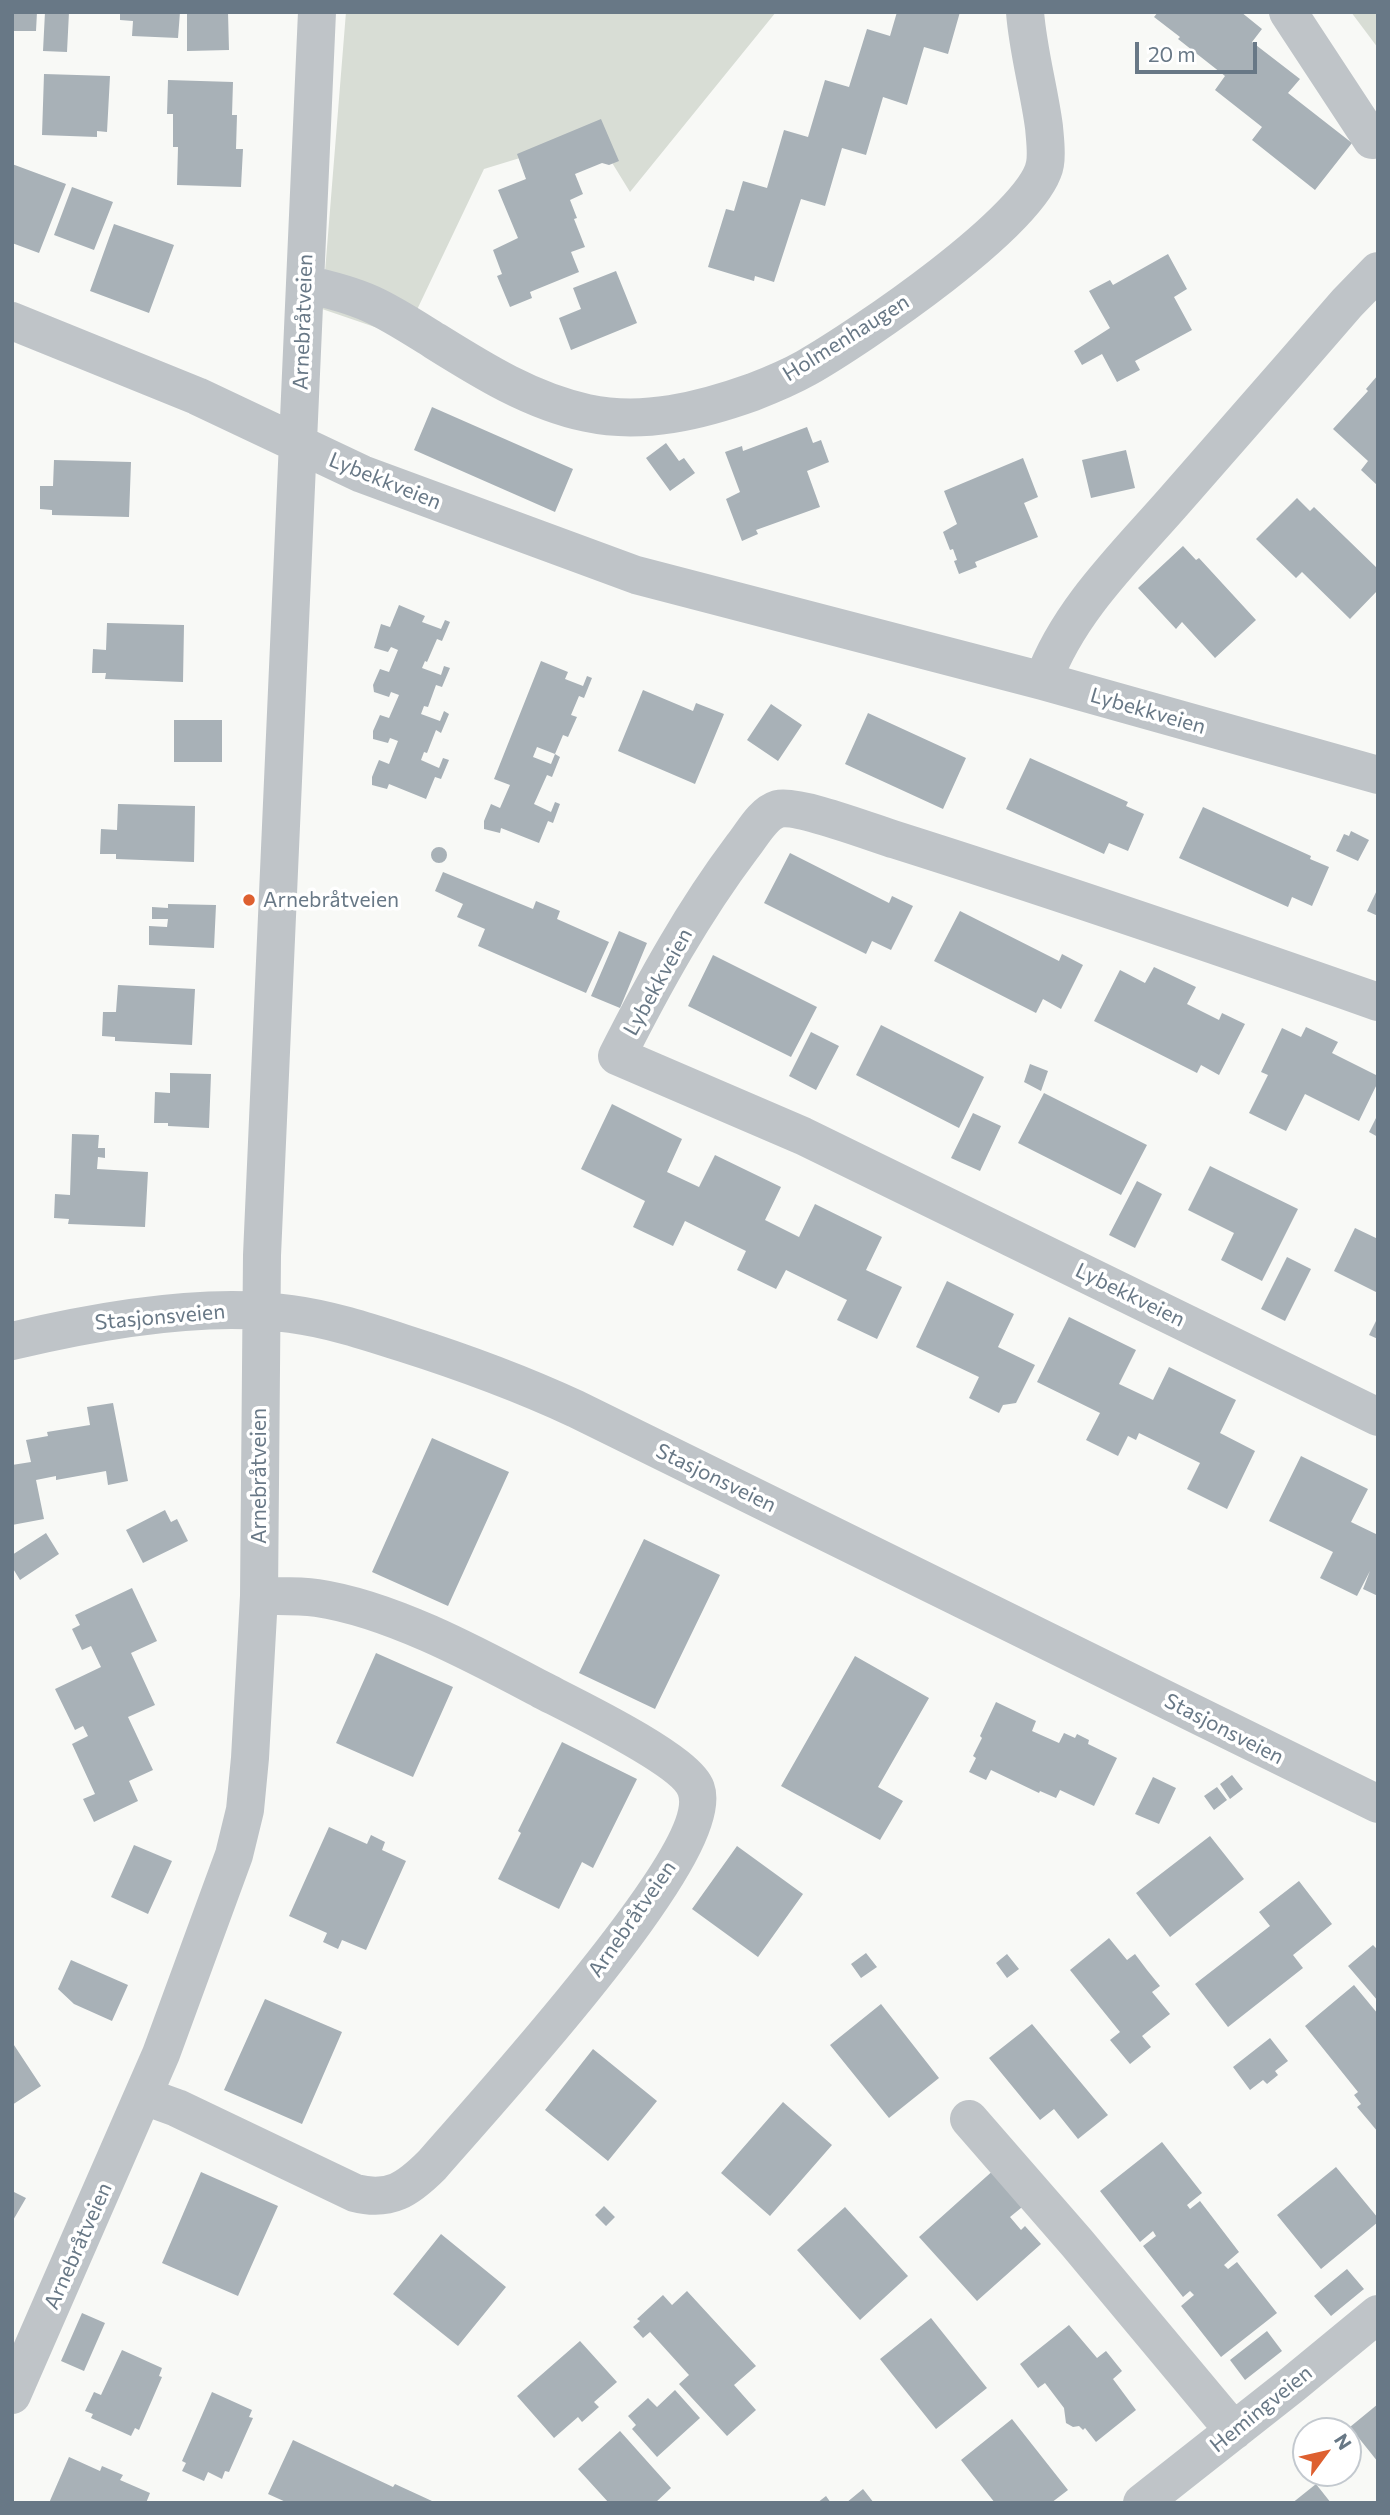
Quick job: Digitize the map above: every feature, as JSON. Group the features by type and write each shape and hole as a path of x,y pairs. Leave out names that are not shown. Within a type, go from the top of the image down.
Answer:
{"street":[{"name":"Arnebråtveien","path":"12,2395 144,2095 234,1855 245,1810 258,1596 262,1242 317,12"},
{"name":"Holmenhaugen","path":"305,284 351,295 373,304 514,388 588,414 644,419 672,415 754,392 803,370 922,290 988,237 1039,182 1045,164 1045,140 1025,12"},
{"path":"1288,12 1372,140"},
{"path":"1043,681 1070,628 1118,565 1378,271"},
{"name":"Lybekkveien","path":"12,321 197,396 362,474 636,575 1043,681 1378,775"},
{"name":"Lybekkveien","path":"1378,1002 1008,876 826,819 791,809 779,809 762,821 722,874 678,941 617,1056 803,1136 1378,1417"},
{"name":"Stasjonsveien","path":"12,1340 122,1319 208,1311 262,1311 316,1318 444,1356 530,1388 1378,1804"},
{"name":"Arnebråtveien","path":"144,2095 177,2108 355,2193 370,2197 401,2191 432,2165 564,2013 611,1953 659,1888 686,1840 696,1813 698,1799 695,1786 687,1775 669,1760 464,1649 348,1605 317,1598 258,1596"},
{"path":"969,2119 1234,2431"},
{"name":"Hemingveien","path":"1142,2503 1378,2314"}],"shaded area":[{"path":"346,12 776,12 630,192 595,135 484,169 404,337 322,309"},
{"path":"1351,12 1378,12 1378,48"}],"building":[{"path":"12,12 37,12 36,31 12,31"},
{"path":"45,12 69,12 67,52 43,51"},
{"path":"120,12 180,12 178,38 132,36 133,21 120,20"},
{"path":"187,12 228,12 229,50 187,51"},
{"path":"897,12 960,12 948,54 924,47 907,105 883,97 866,155 842,148 825,206 801,199 774,282 755,276 754,281 708,267 726,209 734,211 743,181 767,188 784,130 808,137 825,80 849,87 867,29 890,36"},
{"path":"1158,12 1241,12 1262,29 1252,42 1300,79 1288,93 1352,143 1315,190 1252,140 1262,127 1215,90 1225,76 1154,17"},
{"path":"44,74 110,76 107,132 97,131 97,137 42,135"},
{"path":"168,80 233,82 232,115 237,115 236,149 243,149 241,187 177,185 178,147 173,147 173,114 167,114"},
{"path":"601,119 619,161 609,165 602,163 575,174 583,194 570,200 585,247 571,252 579,272 530,292 532,298 510,307 497,276 502,274 493,250 518,238 498,190 526,179 517,154"},
{"path":"12,164 66,184 39,253 12,243"},
{"path":"72,187 113,202 94,250 54,235"},
{"path":"114,224 174,245 149,313 90,291"},
{"path":"1168,254 1187,289 1174,297 1192,330 1135,361 1140,370 1117,382 1102,354 1082,365 1074,351 1110,328 1089,291 1110,280 1113,285"},
{"path":"616,271 637,323 571,350 559,318 581,309 573,288"},
{"path":"1378,375 1378,486 1361,470 1368,461 1333,429 1368,391 1366,389"},
{"path":"432,407 573,469 555,512 414,450"},
{"path":"807,427 813,443 821,440 829,462 807,471 820,507 756,530 758,534 742,541 726,499 740,492 725,452 742,446 743,451"},
{"path":"666,443 679,461 684,458 695,473 670,491 646,458"},
{"path":"1126,450 1135,488 1091,498 1082,460"},
{"path":"1023,458 1038,497 1024,503 1038,537 975,562 977,567 959,574 953,549 950,550 943,532 957,524 944,491"},
{"path":"54,460 131,462 129,517 52,515 52,510 40,509 40,486 53,486"},
{"path":"1297,498 1310,511 1314,507 1378,569 1378,590 1350,619 1302,572 1296,578 1256,539"},
{"path":"1183,546 1196,560 1199,558 1256,620 1215,658 1182,622 1176,629 1138,588"},
{"path":"399,605 425,616 422,622 441,629 445,620 450,622 442,641 437,639 422,668 441,675 444,666 450,668 442,687 436,685 428,707 424,706 421,714 440,721 444,711 449,714 441,733 436,730 427,753 424,752 421,760 439,768 443,758 449,760 441,779 435,777 426,799 389,784 387,789 372,785 372,777 379,760 389,764 398,741 390,738 388,743 373,739 373,731 380,715 389,718 399,695 391,692 389,697 374,692 373,685 380,669 389,672 398,650 391,647 388,652 374,648 381,624 390,627"},
{"path":"107,623 184,625 183,682 105,679 106,673 92,673 93,649 106,650"},
{"path":"541,661 568,672 565,679 583,686 587,676 592,678 584,698 579,696 571,715 577,717 568,737 563,735 555,754 560,757 552,777 547,775 534,804 551,812 555,802 560,804 553,823 548,821 539,843 501,828 500,833 484,829 484,821 491,804 500,808 510,785 494,779","holes":["537,747 555,754 551,764 533,757"]},
{"path":"643,690 693,711 696,703 724,714 695,784 618,751"},
{"path":"771,704 802,725 778,761 747,740"},
{"path":"868,713 966,758 943,809 845,764"},
{"path":"174,720 222,720 222,762 174,762"},
{"path":"1030,758 1128,802 1126,806 1144,814 1128,851 1109,843 1104,854 1006,809"},
{"path":"118,804 195,806 194,862 116,859 116,854 100,854 101,829 117,830"},
{"path":"1203,807 1311,856 1310,859 1329,867 1312,906 1292,897 1288,907 1179,858"},
{"path":"1351,831 1369,840 1358,861 1336,851 1344,834 1349,836"},
{"path":"439,847 447,855 439,863 431,855"},
{"path":"790,853 889,903 892,896 913,906 891,950 872,941 866,954 764,903"},
{"path":"443,872 533,909 536,901 560,911 557,919 609,942 586,993 478,946 485,929 457,917 463,904 435,891"},
{"path":"1378,888 1378,916 1367,911"},
{"path":"168,904 216,905 214,948 149,945 149,926 167,927 168,919 152,919 152,907 168,908"},
{"path":"960,911 1059,961 1062,954 1083,965 1061,1009 1043,999 1036,1013 934,961"},
{"path":"619,931 647,943 620,1008 591,996"},
{"path":"713,955 817,1007 791,1057 688,1006"},
{"path":"1154,967 1196,987 1187,1004 1219,1020 1222,1013 1245,1024 1219,1075 1201,1065 1197,1073 1094,1021 1120,970 1145,983"},
{"path":"118,985 195,989 192,1045 115,1041 115,1037 102,1036 103,1012 116,1012"},
{"path":"881,1025 984,1077 959,1128 856,1075"},
{"path":"1306,1027 1338,1042 1332,1053 1378,1076 1378,1082 1359,1121 1305,1094 1286,1131 1249,1113 1268,1075 1261,1072 1282,1028 1301,1037"},
{"path":"811,1032 839,1046 816,1090 789,1076"},
{"path":"1030,1064 1048,1071 1041,1091 1024,1082"},
{"path":"170,1073 211,1074 209,1128 154,1123 155,1092 170,1093"},
{"path":"1044,1093 1147,1145 1121,1195 1018,1143"},
{"path":"612,1104 682,1139 667,1172 699,1187 715,1155 781,1187 765,1220 799,1237 815,1204 882,1237 866,1270 902,1287 877,1339 837,1320 847,1300 786,1270 776,1289 737,1270 746,1251 685,1221 673,1246 633,1227 645,1201 581,1169"},
{"path":"973,1113 1001,1126 980,1171 951,1158"},
{"path":"1378,1114 1378,1137 1369,1132"},
{"path":"72,1134 99,1135 98,1148 105,1148 105,1158 98,1157 97,1169 148,1172 145,1227 68,1224 69,1219 54,1218 55,1194 70,1195"},
{"path":"1210,1166 1298,1209 1262,1281 1221,1260 1234,1233 1188,1210"},
{"path":"1137,1181 1162,1194 1135,1248 1109,1235"},
{"path":"1355,1228 1378,1239 1378,1293 1334,1271"},
{"path":"1287,1257 1311,1269 1285,1321 1261,1309"},
{"path":"947,1281 1014,1314 998,1347 1035,1365 1016,1403 1003,1405 999,1413 969,1398 979,1377 916,1347"},
{"path":"1069,1317 1136,1350 1119,1384 1153,1400 1169,1367 1236,1400 1220,1433 1255,1451 1227,1509 1187,1489 1200,1463 1139,1433 1136,1440 1128,1436 1118,1456 1086,1440 1100,1413 1037,1382"},
{"path":"1378,1317 1378,1339 1369,1335"},
{"path":"113,1403 128,1481 108,1485 106,1471 56,1480 56,1476 36,1480 44,1519 12,1525 12,1465 31,1462 26,1440 48,1436 47,1432 90,1425 87,1407"},
{"path":"432,1438 509,1472 448,1606 372,1572"},
{"path":"1301,1456 1368,1489 1351,1522 1378,1535 1378,1596 1363,1589 1370,1571 1357,1596 1320,1578 1333,1552 1269,1521"},
{"path":"165,1510 171,1522 177,1519 188,1541 143,1563 126,1530"},
{"path":"46,1533 59,1554 20,1580 12,1567 12,1555"},
{"path":"644,1539 720,1575 655,1709 579,1673"},
{"path":"132,1588 157,1641 131,1653 155,1705 128,1717 153,1770 129,1781 138,1801 94,1822 83,1799 95,1794 72,1744 88,1736 83,1726 75,1730 55,1689 101,1667 91,1646 82,1650 72,1629 80,1625 75,1615"},
{"path":"376,1653 453,1687 413,1777 336,1743"},
{"path":"855,1656 929,1698 878,1787 903,1801 880,1840 781,1786"},
{"path":"996,1702 1036,1721 1032,1731 1059,1743 1064,1733 1075,1738 1077,1734 1089,1740 1088,1744 1117,1758 1094,1806 1060,1790 1056,1798 1040,1791 1039,1793 991,1770 986,1780 969,1772 976,1758 973,1756 982,1738 980,1736"},
{"path":"562,1742 637,1779 593,1868 582,1862 559,1909 498,1879 521,1833 518,1831"},
{"path":"1232,1775 1243,1789 1230,1799 1220,1784"},
{"path":"1153,1777 1176,1788 1159,1824 1135,1814"},
{"path":"1217,1787 1227,1800 1214,1810 1204,1796"},
{"path":"329,1827 367,1844 371,1835 385,1842 382,1850 406,1861 366,1950 342,1940 338,1949 323,1942 327,1933 289,1916"},
{"path":"1210,1836 1244,1879 1170,1937 1136,1893"},
{"path":"134,1845 172,1861 148,1914 111,1897"},
{"path":"737,1846 803,1894 758,1957 692,1909"},
{"path":"1299,1881 1332,1924 1293,1955 1303,1968 1228,2027 1195,1984 1270,1926 1259,1912"},
{"path":"1109,1938 1127,1960 1135,1954 1160,1986 1152,1992 1170,2014 1142,2036 1151,2047 1130,2064 1110,2040 1120,2032 1070,1970"},
{"path":"1373,1945 1378,1950 1378,2001 1348,1966"},
{"path":"866,1953 877,1967 861,1978 851,1964"},
{"path":"1007,1954 1019,1969 1007,1978 996,1963"},
{"path":"71,1960 128,1985 112,2021 74,2004 58,1989"},
{"path":"1354,1985 1378,2014 1378,2132 1357,2107 1361,2104 1354,2095 1358,2092 1305,2026"},
{"path":"265,1999 342,2032 302,2124 224,2090"},
{"path":"881,2004 939,2078 889,2118 830,2045"},
{"path":"1032,2024 1108,2115 1078,2139 1054,2109 1040,2120 989,2058"},
{"path":"1270,2038 1288,2061 1275,2071 1278,2075 1267,2084 1263,2080 1250,2090 1233,2067"},
{"path":"12,2042 41,2086 12,2105"},
{"path":"593,2049 657,2101 608,2161 545,2110"},
{"path":"783,2102 832,2145 770,2216 721,2173"},
{"path":"1162,2142 1202,2193 1187,2205 1190,2209 1200,2201 1239,2252 1224,2265 1228,2269 1237,2262 1277,2313 1221,2357 1181,2306 1194,2295 1190,2291 1183,2297 1143,2246 1156,2236 1153,2231 1140,2242 1100,2191"},
{"path":"1336,2167 1378,2218 1378,2222 1321,2269 1277,2215"},
{"path":"996,2168 1027,2203 1010,2217 1021,2230 1025,2226 1041,2244 977,2301 919,2237"},
{"path":"201,2172 278,2206 238,2296 162,2263"},
{"path":"12,2191 26,2198 12,2222"},
{"path":"604,2206 615,2217 606,2226 595,2215"},
{"path":"845,2207 908,2276 860,2320 797,2250"},
{"path":"441,2234 506,2287 458,2346 393,2294"},
{"path":"1347,2269 1364,2289 1331,2316 1314,2296"},
{"path":"687,2291 756,2366 734,2385 756,2410 727,2436 679,2384 689,2375 650,2332 643,2338 633,2327 640,2321 637,2319 663,2295 672,2305"},
{"path":"82,2313 105,2323 84,2371 61,2361"},
{"path":"931,2318 987,2388 936,2429 880,2359"},
{"path":"1069,2325 1097,2358 1106,2351 1122,2371 1113,2379 1136,2410 1096,2442 1085,2428 1083,2430 1079,2426 1073,2427 1066,2423 1064,2408 1045,2383 1038,2388 1020,2364"},
{"path":"1267,2331 1282,2351 1245,2380 1230,2360"},
{"path":"580,2341 617,2382 594,2402 599,2407 582,2422 578,2417 554,2438 517,2396"},
{"path":"122,2350 162,2368 159,2376 162,2377 139,2430 135,2428 131,2436 91,2418 93,2414 85,2411 94,2392 101,2395"},
{"path":"675,2390 700,2418 657,2457 632,2429 636,2425 628,2416 648,2398 657,2407"},
{"path":"212,2392 252,2410 249,2417 253,2418 229,2472 225,2471 222,2479 208,2472 204,2481 182,2471 186,2463 182,2461"},
{"path":"1378,2404 1378,2462 1362,2442 1362,2417"},
{"path":"1012,2419 1068,2490 1051,2503 995,2503 961,2460"},
{"path":"620,2431 671,2488 655,2503 609,2503 578,2469"},
{"path":"293,2440 393,2487 395,2484 432,2501 288,2503 268,2494"},
{"path":"69,2457 100,2471 102,2466 123,2475 120,2480 150,2493 146,2503 49,2503"},
{"path":"1312,2487 1318,2487 1331,2503 1292,2503"},
{"path":"863,2489 874,2503 846,2503"},
{"path":"826,2496 831,2503 817,2503"}],"place":[{"name":"Arnebråtveien","path":"249,900"}]}
